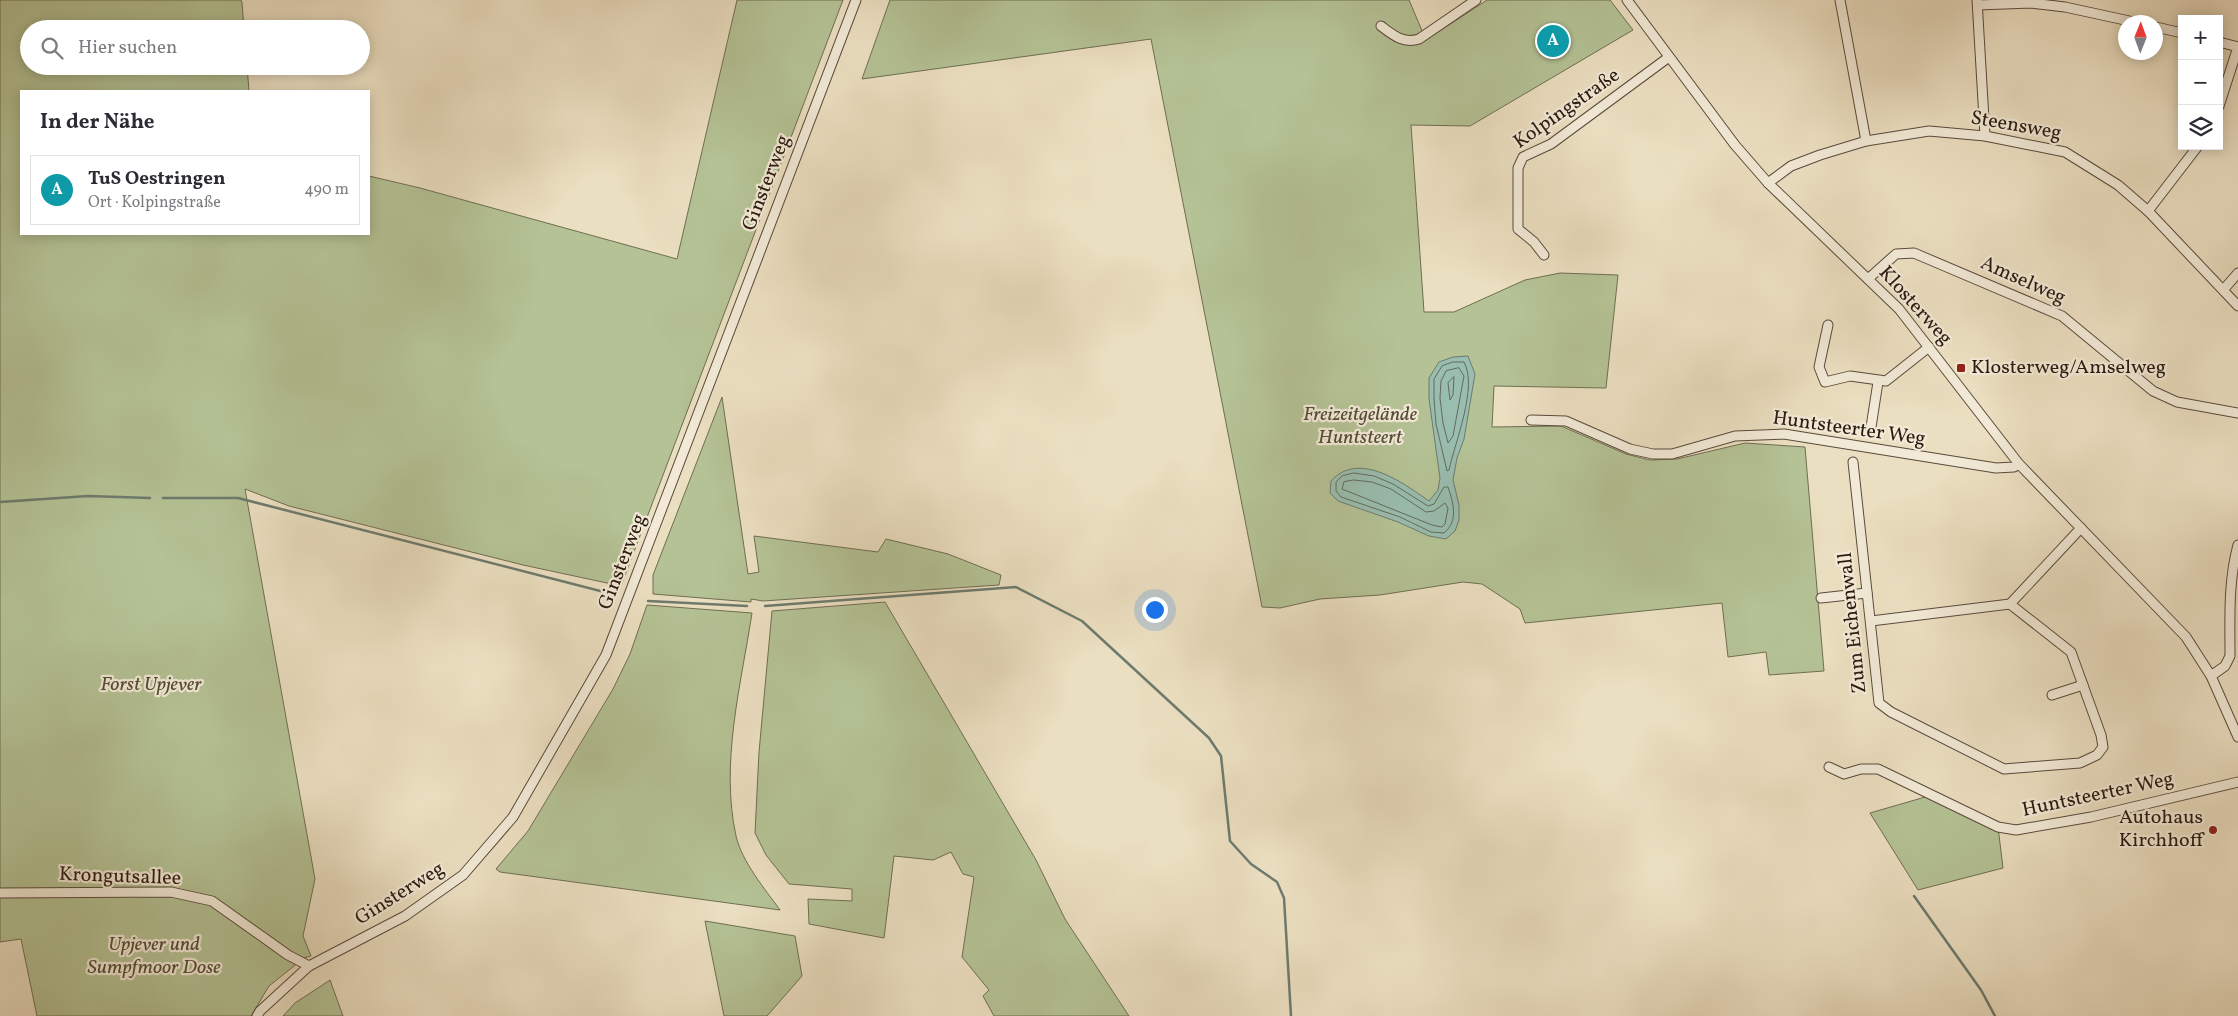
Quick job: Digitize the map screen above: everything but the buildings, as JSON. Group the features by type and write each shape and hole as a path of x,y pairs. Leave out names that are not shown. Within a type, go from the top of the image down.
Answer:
{"street":[{"name":"Ginsterweg","path":"258,1016 260,1010 309,966 405,916 463,875 513,817 606,655 856,0"},
{"path":"1381,26 1397,38 1410,41 1419,39 1476,0"},
{"name":"Klosterweg","path":"1627,0 1735,145 1768,182 1898,309 2019,464 2186,637 2211,676 2238,737"},
{"path":"1840,0 1866,141"},
{"path":"1985,136 1977,2 2031,3 2065,7 2118,19"},
{"path":"2163,29 2178,32"},
{"path":"2219,105 2238,47 2223,43"},
{"name":"Kolpingstraße","path":"1544,255 1534,242 1518,229 1518,168 1523,157 1551,144 1670,57"},
{"name":"Steensweg","path":"1768,182 1792,166 1866,141 1929,131 1985,136 2065,152 2118,185 2148,211 2224,289 2238,306"},
{"path":"2148,211 2195,150"},
{"name":"Amselweg","path":"1868,279 1896,254 1914,253 2062,316 2153,391 2177,402 2238,413"},
{"path":"2224,289 2238,273"},
{"path":"1828,325 1819,368 1825,382 1850,376 1886,382 1929,347"},
{"path":"1871,427 1878,382"},
{"name":"Huntsteerter Weg","path":"1532,420 1566,421 1630,449 1653,454 1672,454 1735,436 1784,434 1996,468 2014,467 2019,464"},
{"name":"Zum Eichenwall","path":"1853,462 1879,703 1891,712 2004,770 2080,763 2097,755 2103,747 2101,735 2070,652 2010,604"},
{"path":"1871,621 2010,604 2081,528"},
{"path":"2211,676 2225,666 2230,656 2229,587 2231,570 2238,545"},
{"path":"1821,598 1867,593"},
{"path":"2052,695 2083,685"},
{"name":"Huntsteerter Weg","path":"1830,767 1844,774 1860,769 1878,768 1998,827 2016,830 2116,812 2238,782"},
{"name":"Krongutsallee","path":"0,893 171,892 212,901 288,955 309,966"}],"green space":[{"path":"0,0 241,0 242,3 243,20 20,20 20,75 248,75 249,90 20,90 20,235 370,235 370,176 420,188 677,259 737,0 843,0 621,586 523,565 289,506 245,489 315,879 303,936 311,956 304,958 269,986 251,1016 37,1016 21,939 0,942"},
{"name":"Freizeitgelände Huntsteert","path":"890,0 1409,0 1426,40 1487,0 1610,0 1633,30 1470,126 1411,125 1424,312 1454,312 1525,280 1560,273 1618,275 1606,388 1494,386 1492,427 1561,426 1626,454 1650,460 1677,459 1745,443 1805,447 1824,671 1769,675 1766,652 1728,657 1722,603 1525,623 1520,609 1482,584 1463,582 1380,595 1320,599 1280,608 1262,607 1151,39 862,79"},
{"path":"722,397 748,574 759,572 754,536 878,552 886,539 948,554 1001,575 999,585 763,601 751,599 751,602 653,594 653,575"},
{"path":"885,602 1036,860 1065,919 1129,1016 994,1016 983,996 989,990 962,957 974,877 963,874 951,852 933,860 894,856 884,938 809,924 808,899 852,901 852,889 789,884 766,855 755,833 759,752 772,611"},
{"path":"647,605 752,613 731,752 732,808 736,836 743,856 780,910 500,872 496,869 528,831 613,689 630,654"},
{"path":"1932,795 1998,827 2003,868 1918,890 1870,813"},
{"path":"705,921 795,936 802,976 767,1016 724,1016"},
{"path":"330,980 343,1016 283,1016 295,1003"}],"water":[{"path":"1468,356 1475,374 1464,439 1457,458 1453,480 1459,505 1459,520 1455,531 1446,539 1429,536 1398,522 1338,501 1330,493 1331,481 1342,472 1354,469 1367,469 1394,479 1429,501 1438,490 1440,478 1429,399 1429,378 1439,362 1453,357"}],"waterway":[{"path":"0,502 88,496 150,498"},
{"path":"163,498 238,498 612,594"},
{"path":"765,606 1016,587 1082,621 1209,738 1221,756 1230,841 1251,864 1277,882 1284,898 1291,1016"},
{"path":"648,601 747,606"},
{"path":"1914,896 1981,990 1995,1016"}],"place":[{"name":"TuS Oestringen","path":"1553,41"},
{"name":"Klosterweg/Amselweg","path":"1961,368"},
{"name":"Autohaus Kirchhoff","path":"2213,830"}],"park label":[{"name":"Forst Upjever","path":"151,685"},
{"name":"Upjever und Sumpfmoor Dose","path":"154,956"}]}
